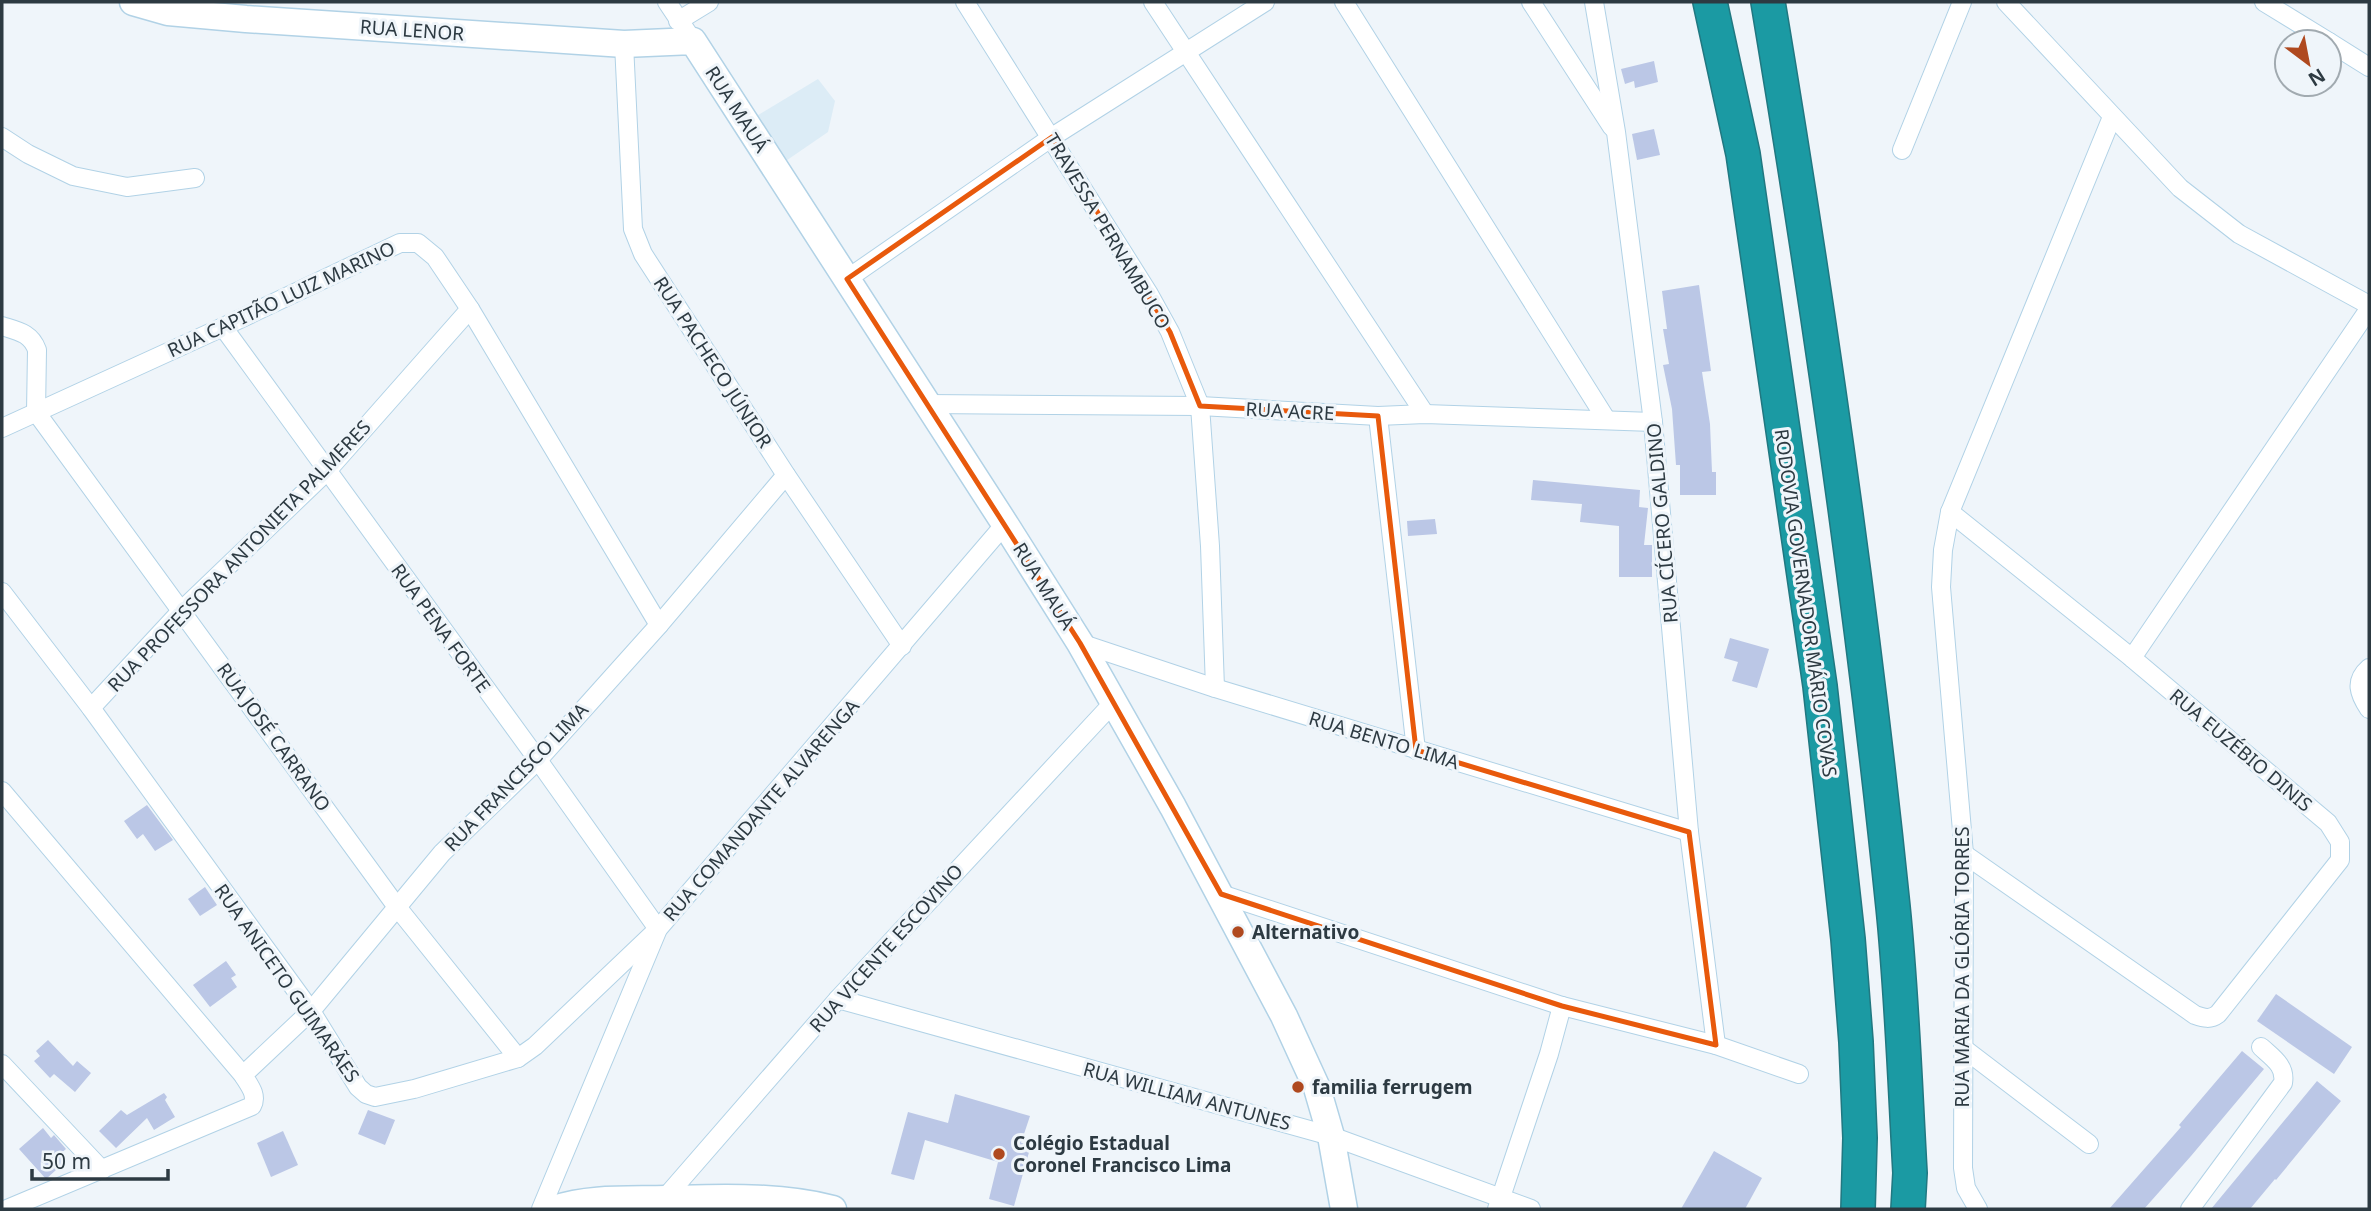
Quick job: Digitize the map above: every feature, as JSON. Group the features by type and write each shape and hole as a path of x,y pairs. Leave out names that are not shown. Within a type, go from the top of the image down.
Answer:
{"highway":[{"name":"RODOVIA GOVERNADOR MÁRIO COVAS","path":"1710,2 1743,154 1820,687 1848,939 1856,1042 1860,1138 1858,1209"},
{"path":"1768,2 1803,211 1861,638 1893,909 1910,1173 1908,1209"},
{"path":"1842,1209 1860,1138"},
{"path":"1910,1173 1918,1209"}],"street":[{"name":"RUA LENOR","path":"133,2 168,12 250,10 624,44 686,31"},
{"name":"RUA MAUÁ","path":"667,2 1005,524 1114,702 1221,894 1284,1016 1317,1088 1331,1136 1344,1209"},
{"path":"686,31 709,2"},
{"name":"TRAVESSA PERNAMBUCO","path":"965,2 1052,137 1164,323 1200,406 1210,546 1215,688"},
{"path":"1153,2 1425,414"},
{"path":"847,279 1052,137 1265,2"},
{"path":"1344,2 1606,419"},
{"path":"1531,2 1616,132"},
{"name":"RUA CÍCERO GALDINO","path":"1594,2 1616,132 1653,422 1689,832 1716,1045"},
{"path":"1902,150 1962,2"},
{"path":"2264,2 2306,28"},
{"path":"2010,4 2180,188 2239,234 2369,307 2132,658"},
{"name":"RUA PACHECO JÚNIOR","path":"624,44 633,229 643,254 786,475 902,646"},
{"path":"2343,51 2369,67"},
{"name":"RUA MARIA DA GLÓRIA TORRES","path":"1978,1209 1966,1188 1963,1168 1964,854 1941,587 1943,550 1950,512 2112,117"},
{"path":"2,137 28,154 73,176 127,187 195,178"},
{"name":"RUA CAPITÃO LUIZ MARINO","path":"2,428 400,243 418,243 435,257 470,309 659,625"},
{"name":"RUA PROFESSORA ANTONIETA PALMERES","path":"91,708 181,611 327,471 470,309"},
{"path":"2,326 25,333 34,340 37,350 36,412"},
{"name":"RUA PENA FORTE","path":"223,327 658,929"},
{"name":"RUA ACRE","path":"926,404 1200,406 1378,416 1425,414 1653,422"},
{"name":"RUA JOSÉ CARRANO","path":"36,412 397,906 518,1058"},
{"path":"1378,416 1416,750"},
{"name":"RUA FRANCISCO LIMA","path":"243,1075 311,1011 442,853 538,760 659,625 786,475"},
{"name":"RUA EUZÉBIO DINIS","path":"1950,512 2132,658 2328,823 2340,842 2340,860 2213,1018 2195,1015 1964,854"},
{"name":"RUA COMANDANTE ALVARENGA","path":"541,1209 658,929 1005,524"},
{"name":"RUA ANICETO GUIMARÃES","path":"2,592 91,708 311,1011 358,1087 366,1094 375,1097 414,1089 518,1058 658,929"},
{"name":"RUA BENTO LIMA","path":"1080,643 1215,688 1689,832"},
{"path":"2369,668 2359,680 2358,688 2369,709"},
{"name":"RUA VICENTE ESCOVINO","path":"655,1204 838,999 1114,702"},
{"path":"2,792 243,1075 255,1095 252,1106 7,1209"},
{"path":"1221,894 1562,1006 1716,1045 1799,1074"},
{"name":"RUA WILLIAM ANTUNES","path":"838,999 1331,1136 1499,1204 1531,1209"},
{"path":"1499,1204 1549,1054 1562,1006"},
{"path":"2190,1209 2284,1083 2285,1074 2281,1065 2261,1047"},
{"path":"1963,1048 2089,1144"},
{"path":"2,1064 102,1170"},
{"path":"554,1209 576,1202 620,1199 655,1204 741,1197 833,1209"}],"highlighted area":[{"path":"1052,137 1170,332 1200,406 1378,416 1416,750 1689,832 1716,1045 1562,1006 1221,894 1080,643 847,279"}],"shaded area":[{"path":"818,79 835,101 828,132 777,167 750,120"}],"building":[{"path":"1654,61 1658,82 1635,88 1634,81 1625,84 1621,69"},
{"path":"1654,129 1660,155 1637,160 1632,134"},
{"path":"1699,285 1711,371 1702,372 1710,424 1712,472 1716,472 1716,495 1680,495 1680,465 1676,465 1672,409 1663,365 1669,364 1663,329 1667,329 1662,291"},
{"path":"1533,480 1640,490 1639,507 1648,508 1644,545 1652,545 1652,577 1619,577 1619,526 1580,522 1582,504 1531,500"},
{"path":"1435,519 1437,534 1408,536 1407,521"},
{"path":"1730,638 1769,649 1757,688 1732,681 1738,662 1724,658"},
{"path":"147,805 173,840 155,851 143,834 137,839 124,821"},
{"path":"205,887 217,905 200,916 188,899"},
{"path":"226,961 236,975 231,978 237,987 210,1007 193,985"},
{"path":"2276,994 2352,1047 2334,1074 2257,1021"},
{"path":"48,1040 73,1066 77,1061 91,1073 75,1092 54,1074 50,1078 34,1061 40,1056 36,1051"},
{"path":"2242,1051 2264,1069 2191,1156 2144,1209 2109,1209 2181,1127 2179,1125"},
{"path":"2317,1081 2341,1101 2276,1180 2250,1209 2211,1209"},
{"path":"164,1093 175,1117 154,1130 147,1118 116,1148 99,1131 121,1110 127,1115"},
{"name":"Colégio Estadual Coronel Francisco Lima","path":"955,1094 1030,1116 1021,1143 1031,1145 1014,1206 989,1199 998,1162 925,1140 914,1180 891,1174 908,1112 948,1123"},
{"path":"368,1110 395,1120 385,1145 358,1134"},
{"path":"43,1128 51,1138 54,1135 66,1149 60,1154 66,1161 46,1179 19,1149"},
{"path":"283,1131 298,1165 271,1177 257,1143"},
{"path":"1714,1151 1762,1178 1745,1209 1681,1209"}],"place":[{"name":"Alternativo","path":"1238,932"},
{"name":"familia ferrugem","path":"1298,1087"},
{"name":"Colégio Estadual Coronel Francisco Lima","path":"999,1154"}]}
